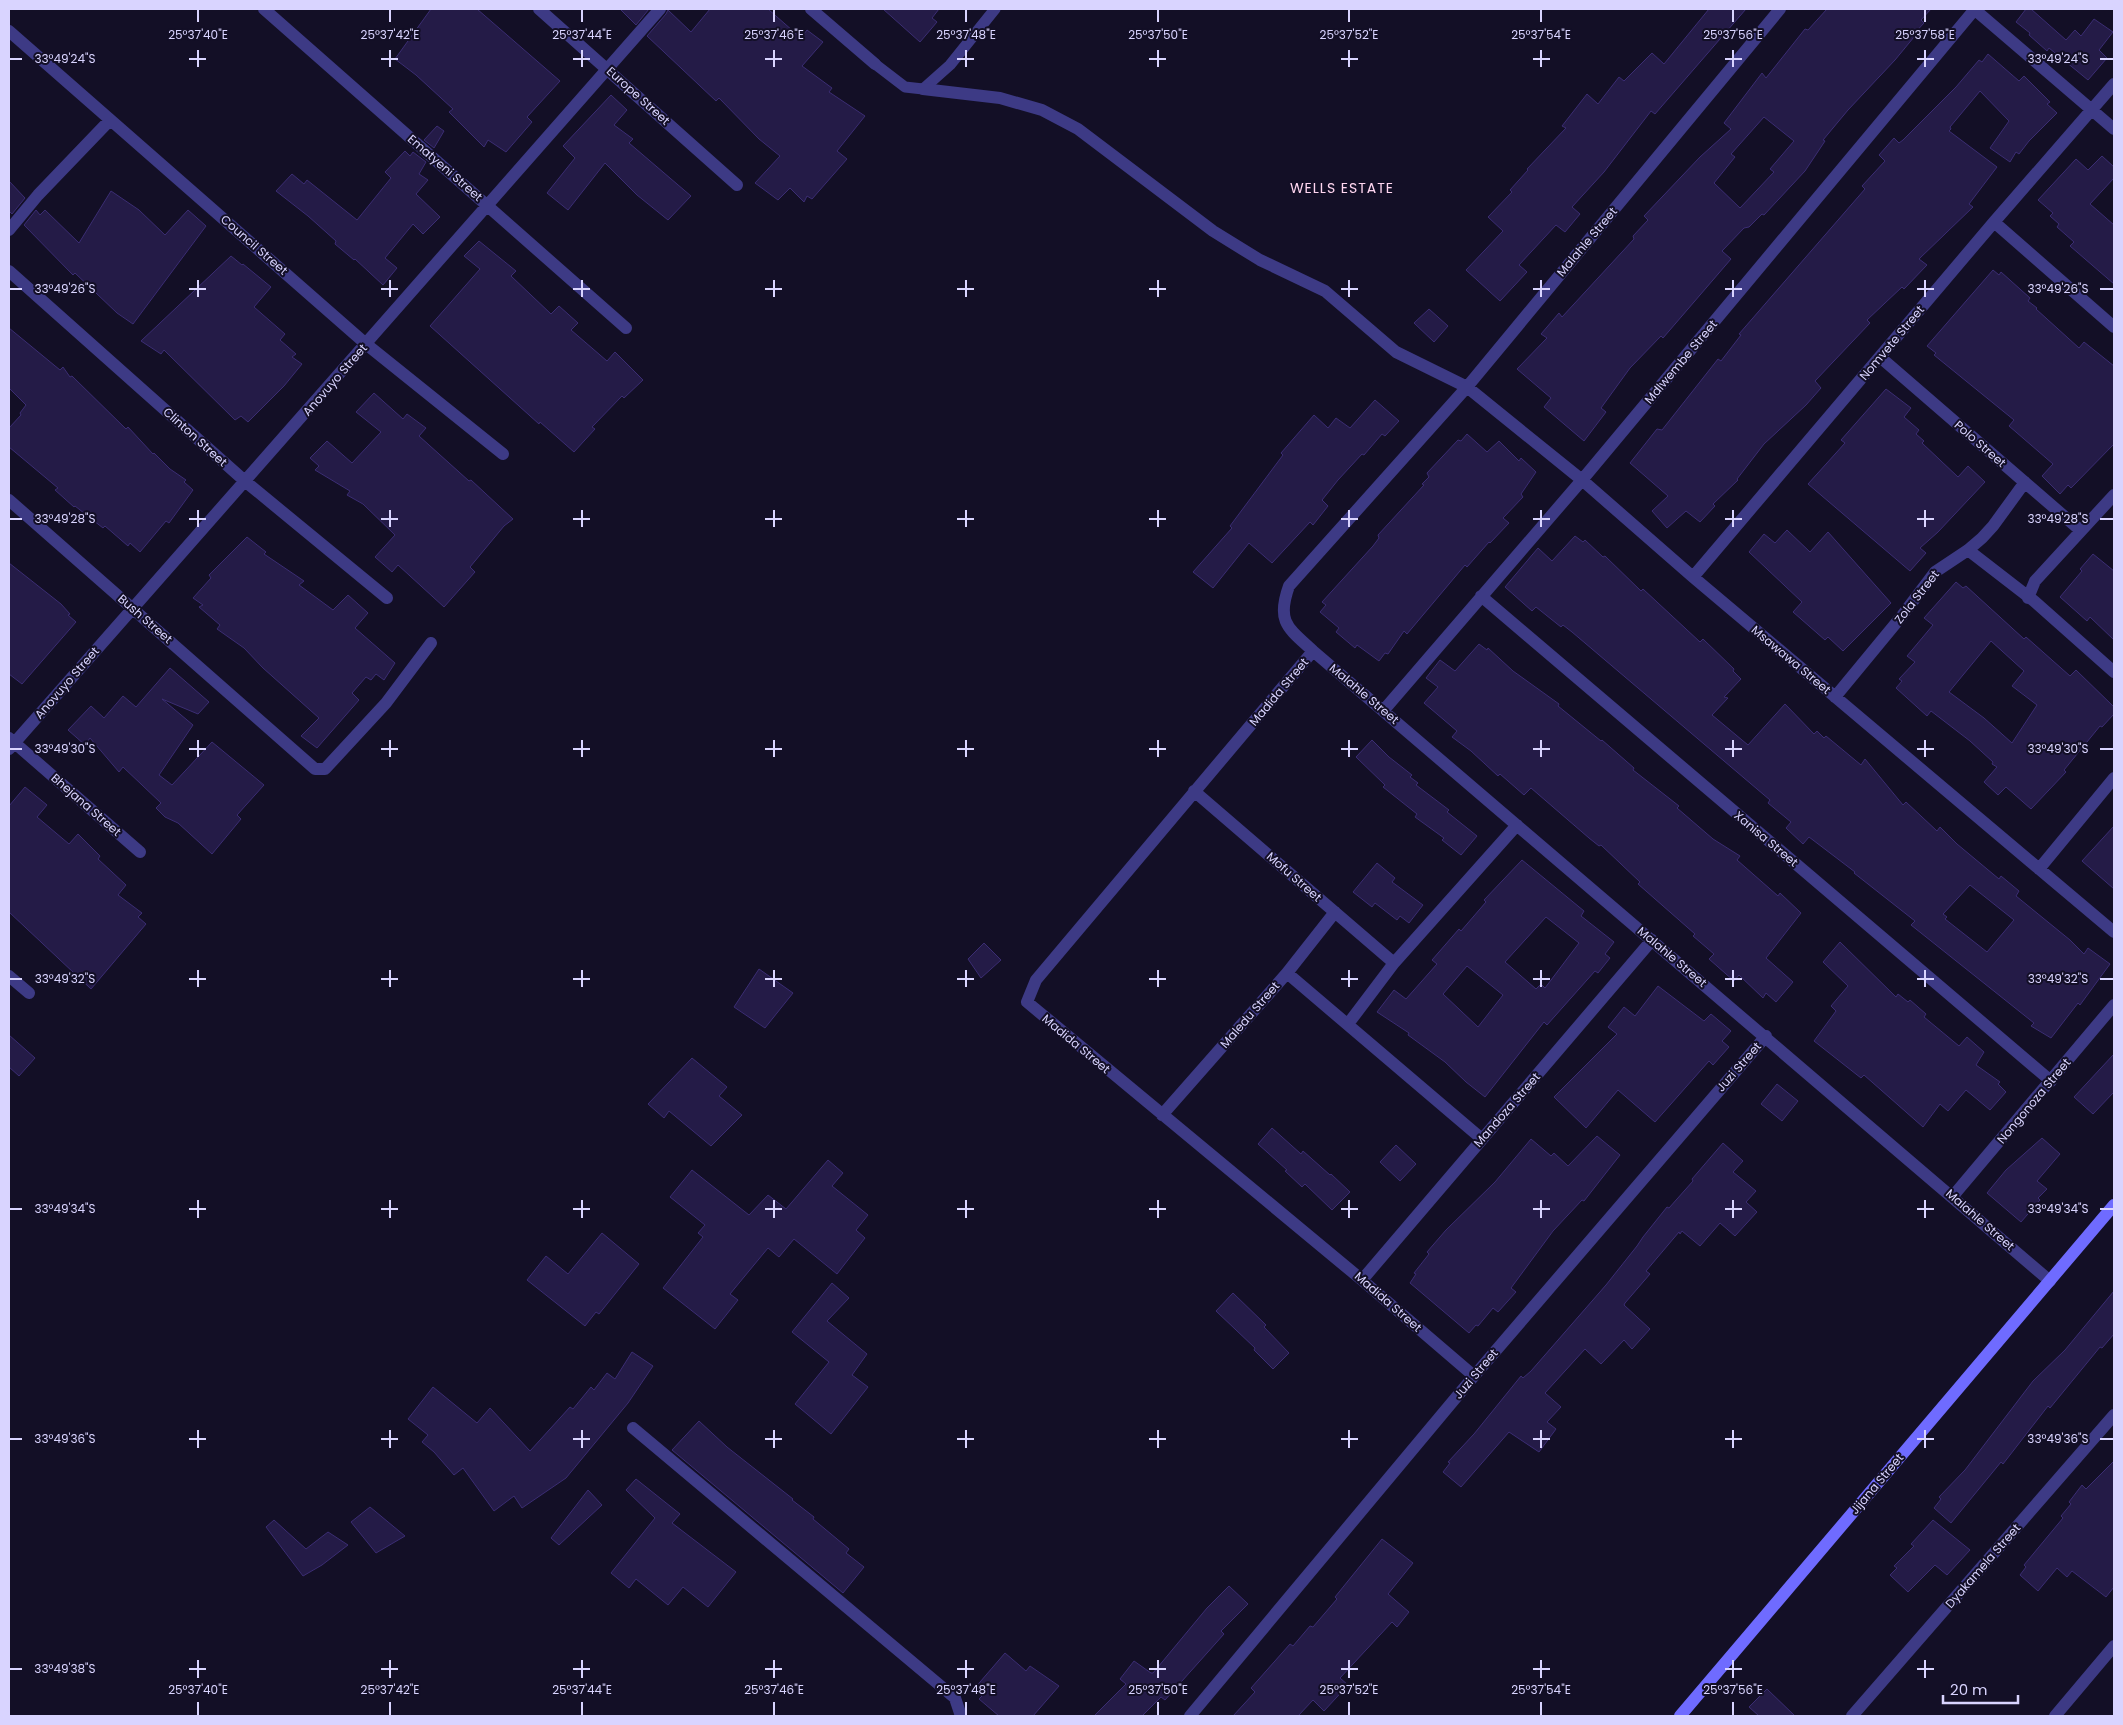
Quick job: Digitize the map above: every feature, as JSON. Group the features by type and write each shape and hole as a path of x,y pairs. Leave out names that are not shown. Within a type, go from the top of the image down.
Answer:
{"street":[{"name":"Ematyeni Street","path":"264,9 626,328"},
{"name":"Europe Street","path":"539,9 737,185"},
{"name":"Anovuyo Street","path":"11,743 246,482 415,286 660,9"},
{"path":"811,9 875,64"},
{"name":"Malahle Street","path":"1780,9 1467,387 1289,586 1282,603 1284,618 1290,630 1313,651 1766,1036 2050,1281"},
{"path":"1974,9 2114,129"},
{"name":"Mdlwembe Street","path":"1383,711 1582,480 1974,9"},
{"name":"Council Street","path":"9,31 366,344 503,454"},
{"name":"Nomvete Street","path":"1693,577 1994,222 2114,84"},
{"name":"Msawawa Street","path":"923,90 1000,98 1042,110 1064,121 1086,135 1213,231 1260,260 1325,291 1396,352 1467,387 1582,480 1693,577 2114,932"},
{"path":"9,230 38,196 110,120"},
{"path":"1994,222 2114,327"},
{"name":"Clinton Street","path":"9,271 246,482 387,598"},
{"name":"Polo Street","path":"1880,357 2080,530"},
{"name":"Zola Street","path":"1835,697 1901,617 1934,572 1968,550 1993,526 2025,482"},
{"path":"2028,598 2035,581 2114,495"},
{"name":"Bush Street","path":"9,500 311,766 322,770 386,703 430,643"},
{"path":"1968,550 2028,598 2114,672"},
{"name":"Xanisa Street","path":"1481,596 2051,1081"},
{"name":"Madida Street","path":"1313,651 1036,980 1027,1002 1362,1280 1474,1376"},
{"name":"Bhejana Street","path":"11,743 140,852"},
{"path":"2039,869 2114,778"},
{"name":"Mofu Street","path":"1194,791 1394,963"},
{"path":"1348,1024 1394,963 1517,825"},
{"name":"Maledu Street","path":"1162,1115 1287,973 1335,912"},
{"name":"Mandoza Street","path":"1362,1280 1652,940"},
{"path":"1287,973 1482,1139"},
{"path":"9,976 29,993"},
{"name":"Nongonoza Street","path":"1953,1196 2114,1005"},
{"name":"Juzi Street","path":"1190,1716 1474,1376 1766,1036"},
{"name":"Jijana Street","path":"1680,1716 2114,1205"},
{"name":"Dyakamela Street","path":"1852,1716 2114,1415"},
{"path":"633,1428 955,1698 961,1716"},
{"path":"2055,1716 2114,1646"}],"lane":[{"path":"875,64 905,87 923,90 950,65 995,9"}],"building":[{"path":"431,9 477,9 560,81 527,117 532,122 506,152 488,140 484,147 449,112 453,109 416,75 395,59"},
{"path":"620,9 649,9 636,25"},
{"path":"710,9 768,9 801,38 807,30 823,42 802,66 832,88 829,92 865,116 837,151 847,159 812,199 807,196 804,202 790,188 778,200 755,183 780,156 759,139 719,98 716,101 647,36 668,10 691,32"},
{"path":"883,9 939,9 932,18 937,22 920,42"},
{"path":"1709,9 1746,9 1655,114 1651,111 1604,172 1572,207 1580,214 1565,232 1556,225 1519,265 1527,272 1500,301 1466,270 1503,231 1488,217 1512,192 1510,190 1527,169 1566,128 1562,126 1587,94 1598,104 1619,77 1624,81 1652,53 1664,64"},
{"path":"1827,9 1931,9 1921,20 1924,23 1912,36 1914,37 1823,140 1825,141 1805,171 1764,215 1762,214 1749,227 1744,228 1722,251 1731,259 1663,338 1661,336 1630,368 1601,408 1606,412 1584,441 1544,407 1551,398 1517,369 1547,338 1541,334 1559,313 1562,317 1634,239 1633,236 1648,220 1644,216 1700,157 1731,129 1724,123 1762,73 1766,78 1805,29 1808,30","holes":["1764,117 1794,141 1770,169 1774,172 1740,208 1714,183 1735,157 1731,154"]},
{"path":"2026,9 2031,9 2066,40 2075,30 2081,36 2094,19 2113,32 2099,50 2107,58 2088,80 2049,48 2047,51 2029,35 2030,33 2016,22"},
{"path":"1988,54 2019,81 2024,76 2050,102 2047,104 2057,113 2029,141 2019,154 2016,152 2010,162 1990,148 2009,121 1980,91 1950,127 1949,131 1997,167 1969,204 1973,207 1919,259 1927,265 1904,289 1902,287 1867,320 1870,323 1815,381 1821,388 1806,405 1764,444 1738,480 1713,504 1715,506 1700,522 1686,511 1667,528 1652,511 1668,496 1630,463 1657,429 1662,430 1718,359 1721,361 1741,335 1739,334 1865,189 1862,186 1885,161 1879,155 1894,138 1899,143 1903,140 1956,87 1979,60 1982,62"},
{"path":"611,95 627,110 614,125 633,139 629,143 691,196 668,220 637,195 605,163 568,210 547,193 575,158 563,146"},
{"path":"437,126 444,131 434,148 424,140"},
{"path":"405,151 410,156 413,152 426,162 419,174 428,180 416,194 440,217 423,234 413,224 385,258 397,268 383,285 355,259 335,244 336,241 308,216 276,191 292,174 304,184 307,180 357,220 391,178 385,172"},
{"path":"2102,156 2114,167 2114,178 2090,204 2114,225 2114,284 2070,246 2074,242 2057,227 2059,224 2050,216 2053,213 2038,200 2076,159 2088,170"},
{"path":"9,181 25,198 12,214 9,211"},
{"path":"111,191 139,210 165,235 188,210 206,226 133,324 117,313 75,273 73,275 24,225 36,210 40,215 45,210 79,243"},
{"path":"479,241 516,271 511,276 551,314 559,306 578,323 571,330 607,361 615,352 643,380 624,398 622,396 592,427 595,429 574,452 540,422 539,424 430,326 480,269 464,256"},
{"path":"231,256 271,287 254,307 285,334 280,340 296,354 292,357 302,364 284,386 248,422 241,416 235,420 164,350 161,354 141,341"},
{"path":"1993,270 1999,275 2001,272 2030,298 2028,301 2079,348 2084,342 2114,366 2114,444 2071,488 2068,485 2060,494 2042,476 2053,464 2009,426 2014,420 1934,355 1936,353 1927,346"},
{"path":"1429,309 1448,326 1434,342 1414,323"},
{"path":"9,328 60,370 63,367 70,377 72,376 126,429 128,427 153,454 186,480 184,482 193,490 169,523 166,521 140,552 130,543 128,546 105,526 103,528 74,507 55,490 58,488 9,447 9,428 21,415 20,413 26,405 9,388"},
{"path":"1886,389 1911,408 1904,417 1919,430 1916,434 1924,441 1922,443 1958,477 1968,466 1985,482 1938,532 1920,548 1926,553 1910,571 1808,484 1845,443 1841,440"},
{"path":"374,393 403,419 407,414 426,428 419,436 513,519 504,526 470,567 475,572 444,607 398,565 392,572 375,557 395,535 363,504 347,495 350,491 315,470 319,466 310,458 327,441 352,463 381,432 356,412"},
{"path":"1375,400 1399,421 1385,436 1382,434 1364,455 1362,454 1338,480 1322,500 1328,506 1313,525 1310,522 1272,563 1249,543 1213,588 1193,572 1232,528 1230,526 1283,455 1281,453 1314,415 1328,428 1336,418 1350,428"},
{"path":"1467,434 1487,452 1499,441 1519,461 1521,458 1536,472 1521,494 1523,497 1503,518 1509,523 1467,567 1465,565 1407,634 1404,631 1388,654 1385,653 1379,661 1357,645 1355,648 1336,632 1339,628 1320,612 1326,605 1322,602 1373,546 1379,538 1378,535 1424,485 1422,484 1429,477 1427,473 1458,440 1461,441"},
{"path":"1787,530 1810,552 1828,532 1891,603 1843,651 1828,637 1825,640 1793,612 1802,602 1749,552 1764,534 1775,543"},
{"path":"1575,536 1583,542 1585,540 1603,557 1605,556 1641,591 1643,589 1700,642 1703,639 1734,669 1733,671 1741,679 1724,697 1728,698 1712,715 1748,745 1785,704 1814,734 1817,731 1824,738 1826,736 1861,765 1865,759 1903,805 1906,802 1937,831 1940,827 1957,844 1999,879 2001,876 2019,891 2016,896 2070,940 2084,954 2088,948 2110,964 2080,1005 2078,1003 2051,1038 2031,1026 2034,1023 1911,925 1915,921 1855,872 1809,837 1803,844 1786,828 1791,822 1768,803 1770,800 1572,632 1563,625 1561,627 1536,607 1532,611 1505,587 1538,548 1552,561","holes":["1970,885 2014,920 1987,952 1945,919 1947,917 1943,914"]},
{"path":"247,537 266,552 264,554 304,581 299,585 333,610 348,595 368,613 355,628 395,663 384,680 376,674 371,680 366,677 352,693 359,700 317,748 301,736 319,718 263,668 244,648 217,629 220,625 199,607 203,605 193,598 211,578 209,575"},
{"path":"2093,554 2114,571 2114,640 2090,617 2087,621 2060,597 2082,571 2080,569"},
{"path":"9,563 61,604 70,614 68,615 76,622 22,684 9,674"},
{"path":"1956,582 1963,588 1966,586 2024,639 2026,637 2070,676 2076,670 2114,707 2114,714 2102,727 2100,726 2064,770 2066,772 2031,809 2006,787 1998,795 1984,782 1997,767 1992,764 1993,762 1970,741 1931,711 1927,716 1896,688 1902,681 1899,679 1915,662 1907,656 1933,625 1924,618","holes":["1991,641 2024,671 2012,686 2037,705 2012,743 1984,718 1949,692"]},
{"path":"1479,644 1487,650 1488,648 1513,671 1559,704 1558,706 1634,768 1633,770 1679,806 1677,808 1713,839 1740,856 1737,860 1778,896 1780,893 1801,913 1766,958 1793,982 1776,1002 1766,993 1763,998 1739,975 1734,981 1709,959 1714,954 1693,936 1695,934 1638,884 1640,882 1601,845 1599,846 1589,838 1531,788 1524,795 1500,774 1498,776 1471,751 1452,737 1457,731 1424,703 1438,687 1426,678 1440,660 1455,671"},
{"path":"170,668 209,702 198,714 162,699 193,725 159,775 172,785 212,742 264,785 237,815 241,819 212,854 178,823 165,817 156,808 161,803 123,767 119,772 90,738 85,745 68,730 91,706 104,718 123,696 136,707"},
{"path":"1372,740 1389,757 1412,775 1410,777 1418,783 1416,785 1449,810 1447,812 1477,836 1461,855 1442,840 1444,838 1415,817 1417,814 1383,787 1385,785 1356,757"},
{"path":"25,787 47,805 37,817 69,844 78,834 100,856 98,859 126,885 118,895 142,913 138,917 146,924 91,989 9,912 9,806"},
{"path":"2114,826 2114,889 2082,861"},
{"path":"1522,860 1584,911 1581,916 1614,942 1605,954 1610,958 1598,973 1595,971 1547,1025 1544,1022 1485,1097 1445,1062 1408,1035 1409,1033 1377,1012 1394,990 1406,999 1437,964 1432,960 1459,929 1461,931 1486,902 1484,900","holes":["1546,917 1579,943 1545,988 1541,984 1536,989 1505,962","1467,966 1503,995 1478,1027 1443,994"]},
{"path":"1377,863 1395,878 1392,882 1423,905 1409,923 1400,916 1397,920 1375,903 1372,907 1353,892"},
{"path":"1840,942 1896,997 1898,994 1908,1002 1910,1000 1926,1014 1924,1017 1959,1046 1967,1037 1984,1052 1976,1065 2000,1082 1998,1084 2006,1092 1990,1110 1966,1090 1948,1111 1940,1104 1923,1127 1864,1075 1861,1078 1814,1041 1836,1011 1831,1006 1848,986 1823,962"},
{"path":"984,943 1001,960 981,978 968,959"},
{"path":"759,969 793,993 765,1028 734,1007"},
{"path":"1658,986 1704,1021 1711,1014 1731,1031 1722,1041 1729,1047 1713,1065 1709,1061 1655,1122 1618,1090 1586,1128 1554,1097 1617,1034 1608,1027 1624,1007 1635,1016"},
{"path":"9,1035 35,1058 19,1076 9,1067"},
{"path":"2114,1054 2114,1092 2093,1114 2074,1097"},
{"path":"692,1058 727,1087 719,1096 742,1115 711,1146 669,1111 664,1118 648,1104"},
{"path":"1777,1084 1798,1101 1782,1121 1761,1104"},
{"path":"1272,1128 1301,1154 1303,1151 1350,1192 1332,1210 1305,1184 1302,1187 1285,1171 1287,1170 1258,1144"},
{"path":"1597,1136 1620,1155 1584,1201 1582,1200 1553,1231 1511,1288 1516,1292 1498,1312 1493,1308 1478,1326 1476,1325 1469,1333 1410,1283 1416,1274 1414,1273 1429,1254 1427,1252 1446,1230 1495,1182 1531,1139 1551,1156 1554,1153 1568,1166"},
{"path":"2042,1138 2060,1154 2037,1181 2047,1189 2021,1222 1987,1193 2006,1170"},
{"path":"1723,1143 1743,1161 1733,1172 1756,1191 1746,1202 1757,1212 1735,1236 1720,1223 1700,1246 1682,1231 1680,1234 1679,1232 1646,1271 1650,1274 1624,1305 1650,1329 1632,1349 1624,1340 1601,1364 1585,1349 1545,1393 1561,1407 1547,1422 1556,1429 1539,1452 1509,1432 1461,1487 1443,1472 1450,1463 1448,1462 1474,1434 1521,1376 1523,1378 1531,1371 1606,1285 1667,1207 1669,1208 1693,1181 1692,1179"},
{"path":"1396,1145 1416,1164 1400,1181 1380,1162"},
{"path":"828,1160 843,1173 832,1186 868,1215 856,1230 865,1238 837,1274 794,1239 779,1257 768,1248 730,1294 738,1300 715,1329 663,1288 703,1237 698,1233 705,1225 670,1197 692,1170 749,1215 768,1195 786,1209"},
{"path":"602,1233 639,1264 599,1314 596,1312 585,1326 527,1280 546,1256 568,1274"},
{"path":"832,1283 849,1298 827,1321 867,1354 852,1375 868,1387 831,1434 795,1404 829,1362 792,1332"},
{"path":"2114,1291 2114,1334 2102,1348 2100,1347 2050,1408 2048,1406 2003,1464 2001,1462 1951,1523 1934,1508 1941,1499 1939,1497 1965,1470 2033,1381 2065,1350"},
{"path":"1233,1293 1266,1325 1264,1327 1289,1353 1273,1369 1254,1350 1255,1348 1216,1311"},
{"path":"632,1352 653,1366 628,1403 566,1478 522,1508 514,1496 494,1511 463,1468 454,1475 434,1452 422,1442 428,1435 408,1419 433,1387 477,1423 490,1408 530,1451 570,1407 573,1409 591,1387 594,1390 607,1373 615,1379"},
{"path":"699,1421 727,1447 793,1499 814,1517 813,1519 849,1549 846,1553 864,1567 843,1593 672,1450"},
{"path":"2114,1461 2114,1587 2106,1597 2072,1571 2067,1577 2057,1568 2038,1591 2020,1575 2026,1567 2024,1565 2063,1518 2061,1516 2071,1504 2069,1502 2082,1485 2086,1489"},
{"path":"636,1479 680,1514 672,1523 736,1572 708,1607 683,1587 668,1605 636,1579 629,1588 611,1573 655,1518 626,1490"},
{"path":"588,1490 602,1505 559,1545 551,1538"},
{"path":"370,1507 405,1536 376,1553 351,1522"},
{"path":"274,1520 306,1549 328,1532 348,1545 322,1565 303,1576 266,1527"},
{"path":"1933,1520 1970,1550 1947,1575 1935,1565 1908,1592 1890,1575 1897,1568 1894,1566 1914,1546 1911,1544"},
{"path":"1382,1539 1413,1563 1388,1594 1409,1612 1397,1627 1392,1622 1340,1678 1348,1685 1324,1711 1313,1700 1298,1716 1233,1716 1255,1692 1251,1688 1290,1644 1293,1646 1310,1626 1313,1627 1337,1599 1335,1597"},
{"path":"1229,1586 1248,1604 1221,1631 1224,1634 1165,1700 1161,1697 1142,1716 1094,1716 1126,1684 1120,1679 1134,1661 1153,1673 1207,1608"},
{"path":"1005,1653 1026,1671 1030,1666 1059,1686 1033,1716 999,1716 979,1699 982,1696 974,1689"},
{"path":"1767,1689 1795,1716 1759,1716 1749,1707"}],"district":[{"name":"WELLS ESTATE","path":"1342,188"}]}
